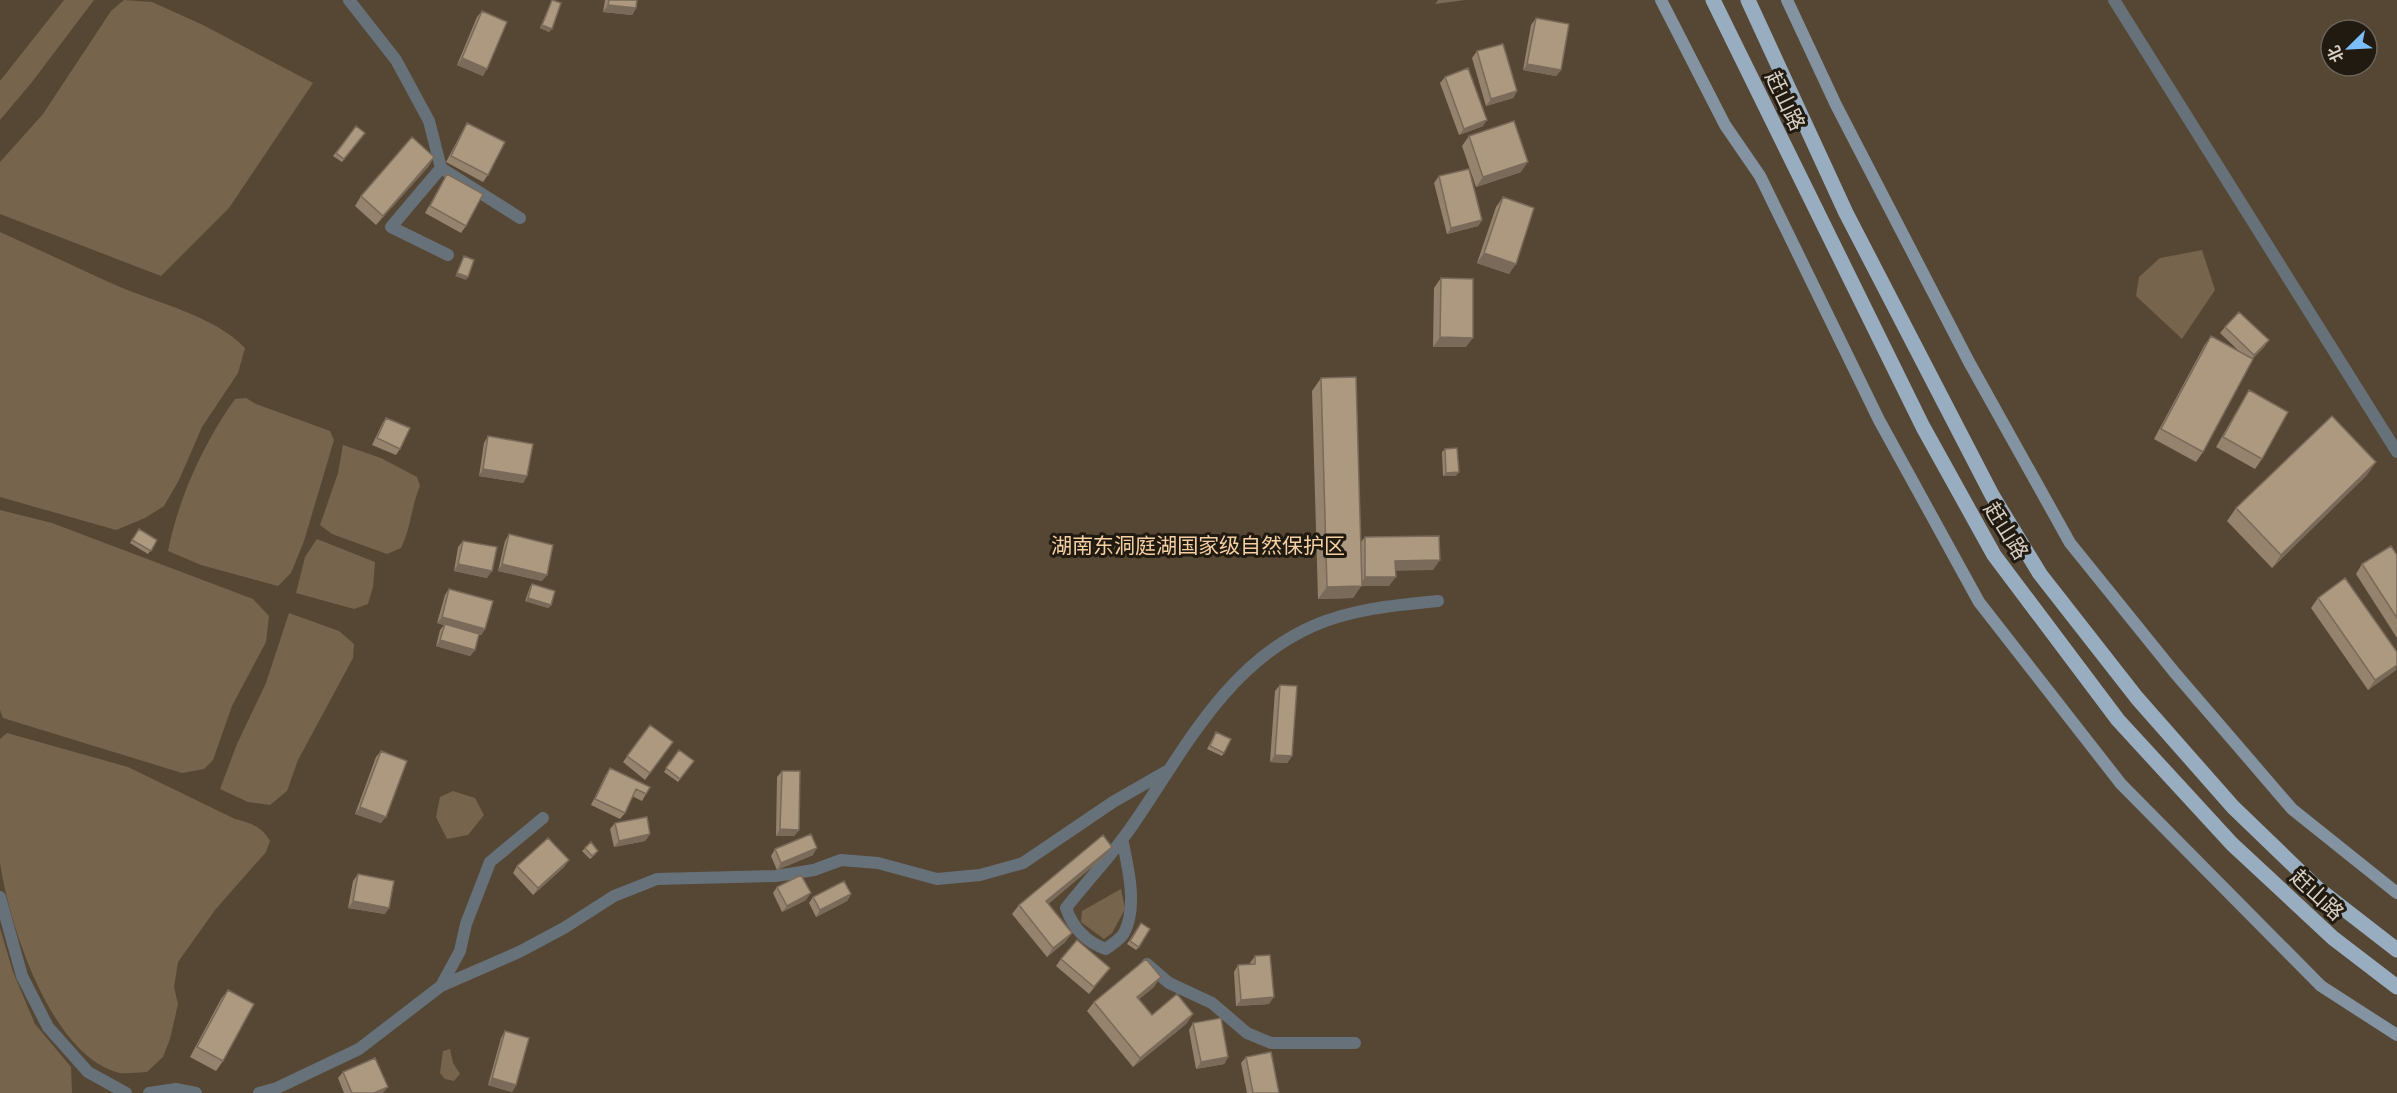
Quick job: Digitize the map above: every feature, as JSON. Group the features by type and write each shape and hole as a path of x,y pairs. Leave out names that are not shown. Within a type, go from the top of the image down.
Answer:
{"main road":[{"path":"1661,0 1725,125 1760,176 1879,420 1979,602 2121,784 2321,986 2397,1035"},
{"name":"赶山路","path":"1713,0 1923,428 1994,555 2118,720 2232,844 2333,938 2397,987"},
{"name":"赶山路","path":"1748,0 1846,213 1992,495 2040,574 2137,698 2233,807 2317,888 2397,950"},
{"path":"1787,0 1836,105 1963,351 2070,543 2175,673 2292,809 2397,893"}],"street":[{"path":"349,0 401,70 429,121 441,168 520,218"},
{"path":"2114,0 2397,452"},
{"path":"441,168 391,226 448,255"},
{"path":"1122,839 1130,889 1129,916 1124,935 1106,949 1090,943 1071,922 1066,908 1122,839 1193,730 1229,686 1267,654 1313,626 1381,607 1438,601"},
{"path":"259,1093 277,1088 359,1049 441,986 519,952 564,928 614,896 657,879 776,876 814,870 841,860 878,863 937,879 980,875 1023,863 1113,802 1167,771"},
{"path":"441,986 460,951 466,924 490,862 543,818"},
{"path":"0,897 22,976 48,1027 88,1072 126,1093"},
{"path":"1144,962 1169,983 1212,1003 1247,1033 1271,1043 1355,1043"},
{"path":"149,1093 176,1089 196,1093"}],"green space":[{"name":"湖南东洞庭湖国家级自然保护区","path":"0,0 2397,0 2397,1093 0,1093"}],"shaded area":[{"path":"64,0 94,0 0,120 0,81"},
{"path":"124,0 152,2 203,25 313,83 229,208 161,276 0,214 0,162 43,114 111,11"},
{"path":"0,232 129,291 200,318 232,337 245,348 238,373 202,427 179,480 164,506 145,518 116,530 0,497"},
{"path":"2202,250 2215,290 2182,339 2136,296 2139,277 2160,258"},
{"path":"246,398 256,404 330,431 334,440 304,541 291,573 278,586 201,565 168,551 185,491 203,452 235,399"},
{"path":"343,445 381,458 417,477 420,486 401,548 387,554 332,534 320,525 338,473"},
{"path":"0,510 52,523 253,599 269,616 266,642 232,706 213,760 204,769 182,773 3,718 0,710"},
{"path":"317,539 375,562 373,587 368,604 354,609 296,593 305,557"},
{"path":"289,613 339,631 354,644 353,658 298,760 287,791 270,805 248,802 220,789 237,744 266,683"},
{"path":"7,733 128,767 235,819 255,826 270,841 266,852 215,910 178,962 174,987 178,1004 170,1039 163,1057 147,1072 120,1073 95,1062 73,1042 54,1016 24,952 13,919 0,863 0,739"},
{"path":"453,791 475,798 484,815 468,835 447,839 436,817 440,797"},
{"path":"1121,889 1125,909 1112,933 1104,939 1081,922 1082,911"},
{"path":"0,928 13,972 35,1024 71,1067 72,1093 0,1093"},
{"path":"450,1049 453,1063 460,1074 454,1081 445,1079 440,1073 443,1051"}],"building":[{"path":"552,0 561,3 552,29 542,25"},
{"path":"609,0 637,0 636,8 608,5"},
{"path":"482,11 507,22 487,69 462,58"},
{"path":"1536,18 1569,24 1561,70 1527,64"},
{"path":"1503,44 1517,91 1491,99 1477,51"},
{"path":"1468,68 1487,120 1464,129 1445,77"},
{"path":"1514,121 1528,162 1483,177 1469,136"},
{"path":"467,123 505,142 488,175 451,156"},
{"path":"356,126 365,133 344,159 336,153"},
{"path":"412,137 434,157 383,216 361,196"},
{"path":"1469,169 1482,220 1451,228 1439,176"},
{"path":"447,174 483,194 466,226 430,206"},
{"path":"1503,197 1534,208 1516,264 1484,253"},
{"path":"464,256 474,260 468,277 457,273"},
{"path":"1441,278 1473,279 1473,338 1440,337"},
{"path":"2239,312 2269,340 2254,355 2225,327"},
{"path":"2211,336 2253,359 2203,452 2161,429"},
{"path":"1356,377 1362,586 1327,587 1321,378"},
{"path":"2249,390 2288,412 2262,459 2223,437"},
{"path":"2332,416 2376,462 2281,555 2236,508"},
{"path":"386,418 410,428 400,449 377,438"},
{"path":"488,436 533,444 527,476 483,469"},
{"path":"1457,448 1459,472 1446,473 1445,449"},
{"path":"139,529 157,540 151,551 132,540"},
{"path":"509,534 553,545 547,575 502,564"},
{"path":"1439,536 1440,560 1395,561 1396,577 1365,577 1365,537"},
{"path":"463,541 497,547 492,571 458,564"},
{"path":"2391,546 2397,555 2397,618 2362,564"},
{"path":"2345,578 2397,652 2397,665 2375,680 2318,598"},
{"path":"532,584 555,591 551,605 528,598"},
{"path":"449,589 493,601 485,629 442,617"},
{"path":"445,624 479,634 475,650 440,640"},
{"path":"1280,685 1297,686 1292,756 1275,755"},
{"path":"650,725 673,742 650,773 627,756"},
{"path":"1216,732 1231,739 1224,753 1210,746"},
{"path":"679,750 694,761 680,779 666,768"},
{"path":"381,751 407,761 386,817 360,807"},
{"path":"610,768 650,787 646,794 636,789 625,813 595,799"},
{"path":"782,771 800,771 799,830 780,829"},
{"path":"647,817 650,834 619,841 615,823"},
{"path":"811,834 817,848 781,863 775,849"},
{"path":"1103,835 1112,847 1046,901 1072,933 1053,948 1019,905"},
{"path":"548,838 569,860 538,888 517,866"},
{"path":"591,842 598,851 592,856 585,848"},
{"path":"358,874 394,881 389,908 353,901"},
{"path":"801,875 811,893 787,906 777,887"},
{"path":"844,881 851,894 820,910 813,897"},
{"path":"1141,923 1150,929 1139,947 1130,941"},
{"path":"1077,940 1110,968 1094,987 1061,959"},
{"path":"1270,955 1274,997 1241,1000 1238,965 1255,964 1255,956"},
{"path":"1146,959 1161,977 1137,997 1152,1015 1177,994 1193,1014 1140,1058 1094,1002"},
{"path":"228,990 254,1004 223,1061 197,1047"},
{"path":"1221,1018 1228,1057 1201,1062 1193,1023"},
{"path":"505,1031 529,1038 516,1085 492,1078"},
{"path":"1271,1052 1279,1093 1253,1093 1246,1057"},
{"path":"375,1058 388,1087 374,1093 352,1093 343,1072"}]}
